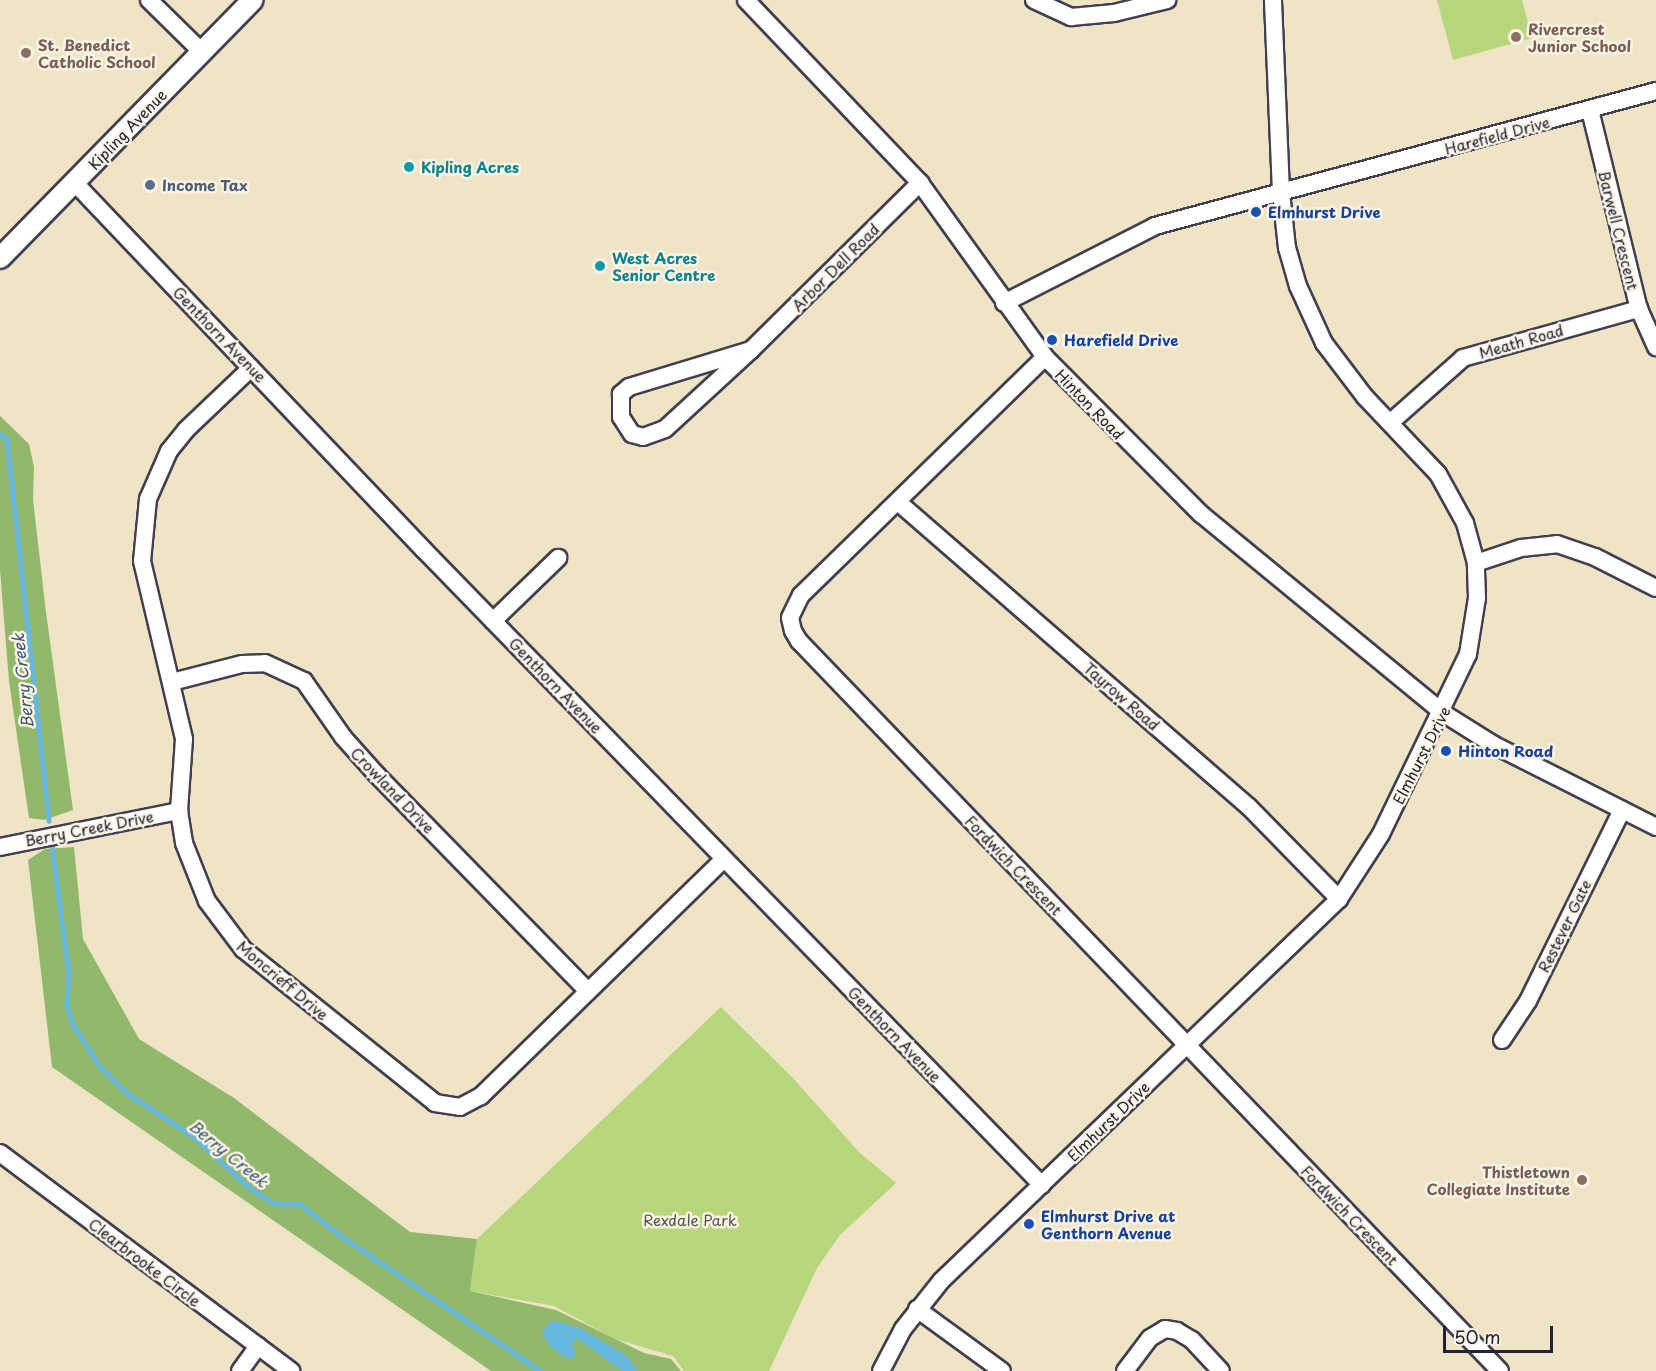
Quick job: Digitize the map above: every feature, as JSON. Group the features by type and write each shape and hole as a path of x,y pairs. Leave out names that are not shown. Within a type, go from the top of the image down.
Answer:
{"main road":[{"name":"Kipling Avenue","path":"0,258 254,0"}],"street":[{"path":"149,0 202,52"},
{"name":"Hinton Road","path":"746,0 920,183 1045,357 1201,514 1443,713 1494,745 1656,827"},
{"path":"1034,0 1071,17 1114,13 1167,0"},
{"name":"Elmhurst Drive","path":"882,1371 892,1346 917,1309 1186,1044 1339,899 1381,834 1443,713 1468,654 1474,627 1476,562 1465,523 1453,497 1438,474 1346,373 1310,316 1287,248 1281,192 1273,0"},
{"name":"Harefield Drive","path":"1004,303 1155,226 1656,91"},
{"name":"Barwell Crescent","path":"1590,110 1639,309 1656,347"},
{"name":"Genthorn Avenue","path":"74,182 493,621 1042,1185"},
{"name":"Arbor Dell Road","path":"751,350 629,387 621,394 621,417 632,434 643,436 665,429 751,350 920,183"},
{"name":"Meath Road","path":"1391,422 1463,358 1639,309"},
{"name":"Fordwich Crescent","path":"1045,357 801,596 790,618 793,631 799,641 1500,1371"},
{"name":"Moncrieff Drive","path":"251,368 186,430 170,451 148,499 142,561 184,739 179,811 194,875 223,926 268,969 435,1102 460,1107 481,1096 724,859"},
{"name":"Tayrow Road","path":"898,502 1249,807 1339,899"},
{"path":"1476,562 1521,548 1557,544 1656,588"},
{"path":"493,621 558,558"},
{"name":"Crowland Drive","path":"172,682 242,664 266,663 304,681 343,737 377,775 588,991"},
{"name":"Restever Gate","path":"1502,1040 1527,1001 1622,810"},
{"name":"Berry Creek Drive","path":"0,847 179,811"},
{"name":"Clearbrooke Circle","path":"0,1153 291,1371"},
{"path":"917,1309 1002,1371"},
{"path":"1125,1371 1145,1343 1165,1329 1177,1330 1192,1340 1221,1371"},
{"path":"240,1371 258,1346"}],"green space":[{"path":"1437,0 1522,0 1532,38 1453,60"},
{"path":"0,416 29,444 34,467 33,500 73,810 44,820 29,818 9,681 0,570"},
{"path":"74,847 83,939 139,1039 234,1098 410,1232 477,1239 470,1291 556,1310 644,1353 671,1359 681,1371 491,1371 52,1067 28,860 45,849"},
{"name":"Rexdale Park","path":"721,1007 792,1077 859,1152 896,1183 840,1235 817,1268 769,1371 684,1371 673,1356 615,1339 554,1306 470,1291 477,1239"}],"water":[{"path":"556,1321 580,1328 626,1355 638,1371 622,1371 577,1338 572,1344 576,1355 571,1359 564,1357 550,1346 542,1332 550,1322"}],"waterway":[{"name":"Berry Creek","path":"0,434 7,439 49,821"},
{"name":"Berry Creek","path":"52,845 69,975 67,1005 73,1024 100,1066 127,1093 193,1136 250,1188 274,1203 300,1204 340,1235 541,1371"}],"place":[{"name":"Rivercrest Junior School","path":"1516,37"},
{"name":"St. Benedict Catholic School","path":"26,53"},
{"name":"Kipling Acres","path":"409,167"},
{"name":"Income Tax","path":"150,185"},
{"name":"Elmhurst Drive","path":"1256,212"},
{"name":"West Acres Senior Centre","path":"600,266"},
{"name":"Harefield Drive","path":"1052,340"},
{"name":"Hinton Road","path":"1446,751"},
{"name":"Thistletown Collegiate Institute","path":"1582,1180"},
{"name":"Elmhurst Drive at Genthorn Avenue","path":"1029,1224"}]}
